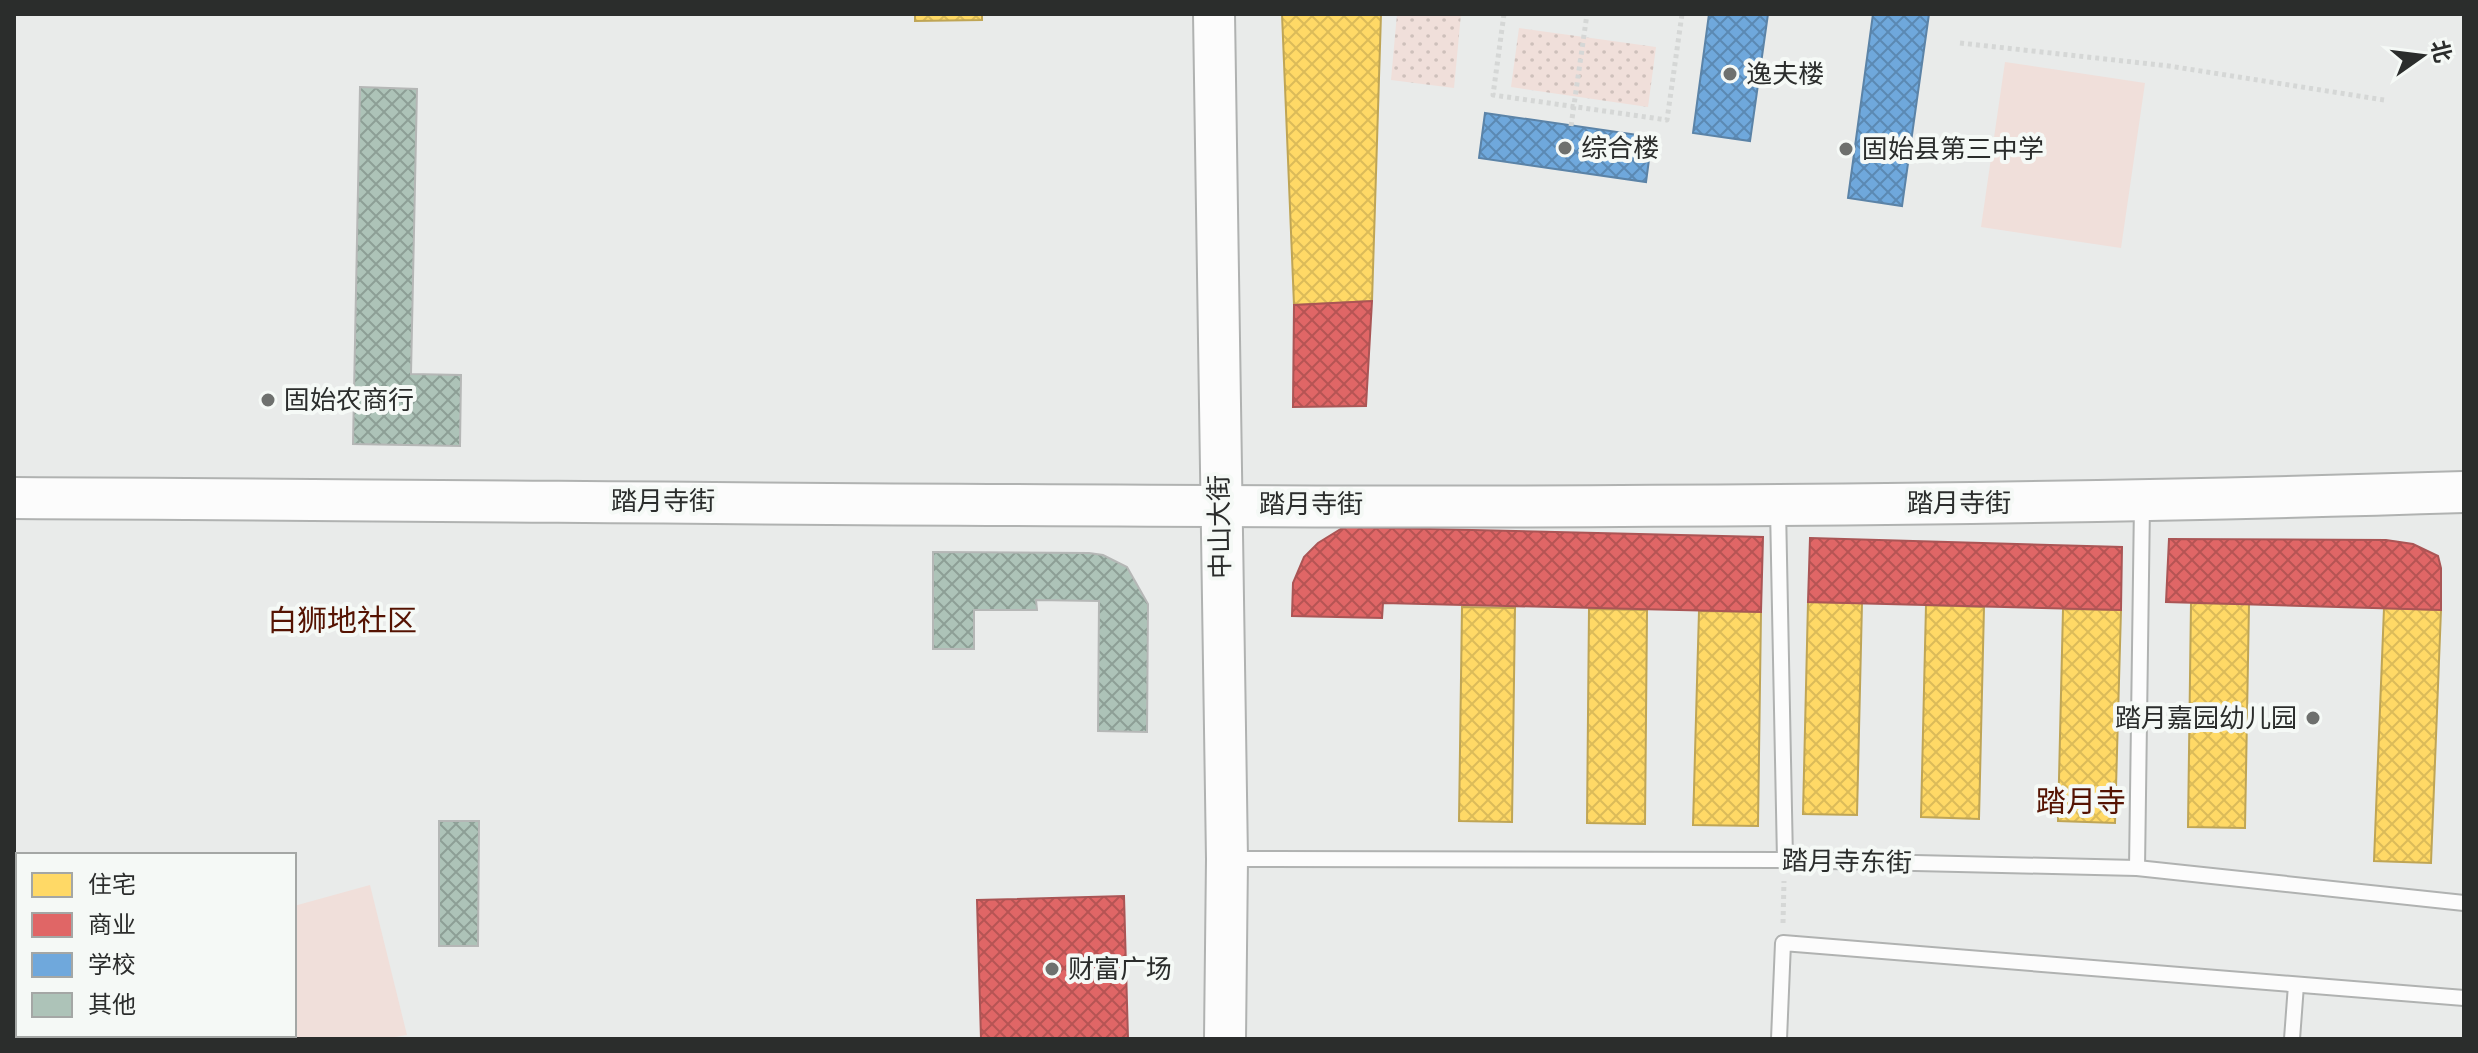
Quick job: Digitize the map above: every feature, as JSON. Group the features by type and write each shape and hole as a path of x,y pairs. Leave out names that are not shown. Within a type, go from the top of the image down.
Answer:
{"street":[{"name":"中山大街","path":"1214,14 1219,504 1227,859 1225,1039"},
{"name":"踏月寺街","path":"14,498 1778,504 2142,502 2464,492"}],"lane":[{"path":"2137,868 2142,502"},
{"path":"1778,504 1785,860"},
{"name":"踏月寺东街","path":"1227,859 1785,860 2137,868 2464,903"},
{"path":"1779,1039 1783,943 2464,998"},
{"path":"2292,1039 2296,985"}],"path":[{"path":"1504,14 1493,95 1667,120 1682,14"},
{"path":"1571,126 1587,14"},
{"path":"1960,43 2169,66 2384,100"},
{"path":"1783,943 1785,860"}],"shaded area":[{"path":"1397,14 1461,14 1454,88 1391,80"},
{"path":"1519,28 1656,47 1648,107 1511,87"},
{"path":"2005,62 2145,83 2121,248 1981,227"},
{"path":"370,885 407,1035 383,1039 290,1039 296,1037 296,905"}],"building: 住宅":[{"path":"915,14 982,14 982,20 915,21"},
{"path":"1282,14 1381,14 1372,301 1294,305"},
{"path":"1808,602 1862,603 1857,815 1803,814"},
{"path":"2191,603 2249,604 2245,828 2188,827"},
{"path":"1926,605 1984,607 1979,819 1921,817"},
{"path":"1462,607 1515,608 1512,822 1459,821"},
{"path":"2384,608 2441,610 2431,863 2374,861"},
{"path":"1589,609 1647,610 1645,824 1587,823"},
{"path":"2063,609 2121,610 2115,823 2058,821"},
{"path":"1699,611 1761,612 1758,826 1693,825"},
{"path":"143,1037 243,1037 243,1039"}],"building: 商业":[{"path":"1372,301 1366,406 1293,407 1294,305"},
{"path":"1344,527 1763,537 1761,612 1383,603 1382,618 1292,616 1293,583 1304,557 1318,543"},
{"path":"1810,538 2122,547 2121,610 1808,602"},
{"path":"2169,539 2386,540 2413,544 2438,556 2441,610 2166,602"},
{"name":"财富广场","path":"1124,896 1128,1039 981,1039 977,900"}],"building: 学校":[{"name":"逸夫楼","path":"1709,14 1768,14 1750,141 1693,133"},
{"path":"1873,14 1929,14 1902,206 1848,198"},
{"name":"综合楼","path":"1485,113 1652,137 1646,182 1479,158"}],"building: 其他":[{"path":"360,87 417,89 411,374 461,375 460,446 353,444"},
{"path":"933,552 1089,553 1103,555 1127,567 1148,604 1147,732 1098,731 1099,601 1036,600 1037,610 974,610 974,649 933,649"},
{"path":"439,821 479,821 478,946 439,946"}],"place":[{"name":"逸夫楼","path":"1730,74"},
{"name":"综合楼","path":"1565,148"},
{"name":"固始县第三中学","path":"1846,149"},
{"name":"固始农商行","path":"268,400"},
{"name":"踏月嘉园幼儿园","path":"2313,718"},
{"name":"财富广场","path":"1052,969"}],"district":[{"name":"白狮地社区","path":"342,621"},
{"name":"踏月寺","path":"2081,802"}]}
